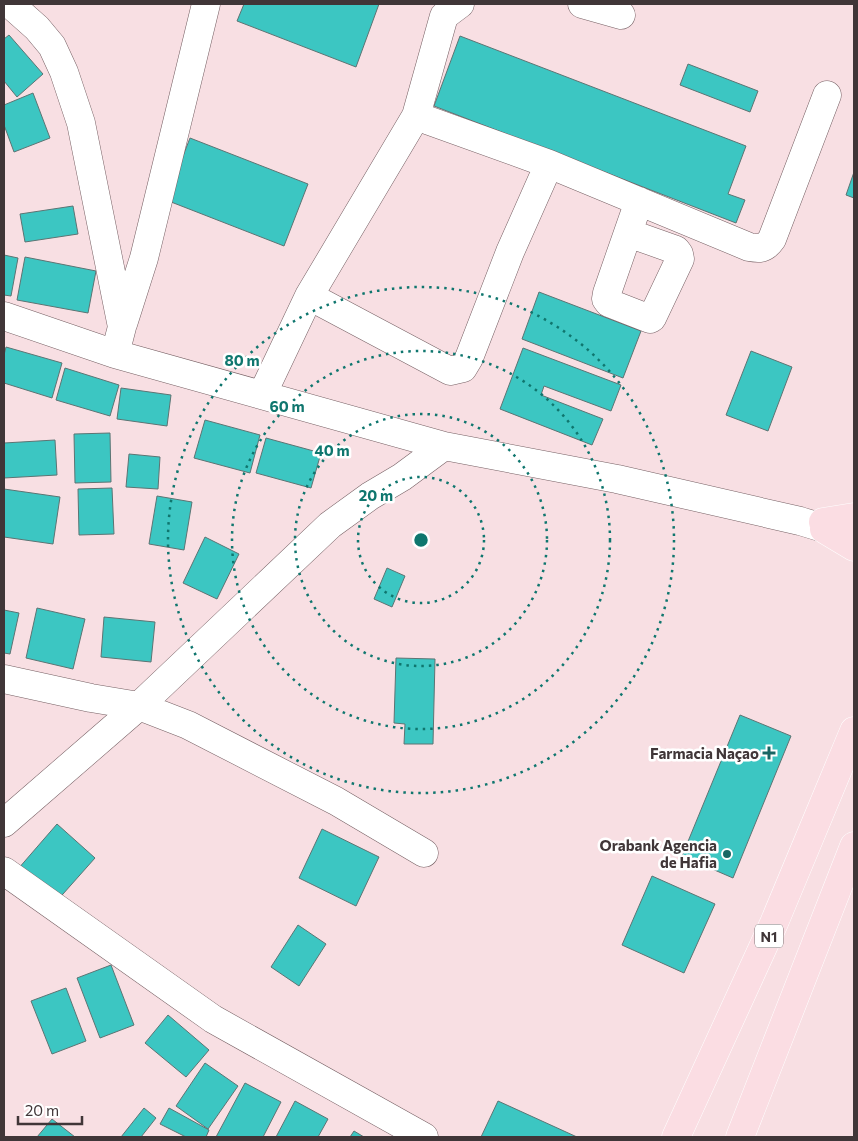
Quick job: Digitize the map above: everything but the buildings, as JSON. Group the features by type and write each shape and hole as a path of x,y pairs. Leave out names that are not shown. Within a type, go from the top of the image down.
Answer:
{"main road":[{"path":"816,524 854,517"},
{"path":"816,524 854,547"},
{"name":"N1","path":"676,1137 774,923 854,731"},
{"path":"740,1137 854,846"}],"street":[{"path":"10,4 37,28 52,46 64,72 81,123 122,327"},
{"path":"115,354 144,258 206,4"},
{"path":"582,4 621,15"},
{"path":"262,395 309,296 416,116 445,8"},
{"path":"416,116 548,164 749,247 760,249 767,246 772,239 827,95"},
{"path":"309,296 450,371 463,368 469,358 510,252 548,164"},
{"path":"628,233 639,201"},
{"path":"4,316 115,354 444,446 616,478 816,524 854,538"},
{"path":"4,823 139,706 330,525 370,496 402,477 444,446"},
{"path":"816,524 854,527"},
{"path":"4,679 90,698 139,706 188,725 336,801 424,853"},
{"path":"4,871 213,1019 424,1137"}],"place":[{"name":"Farmacia Naçao","path":"769,753"},
{"name":"Orabank Agencia de Hafia","path":"727,854"}]}
